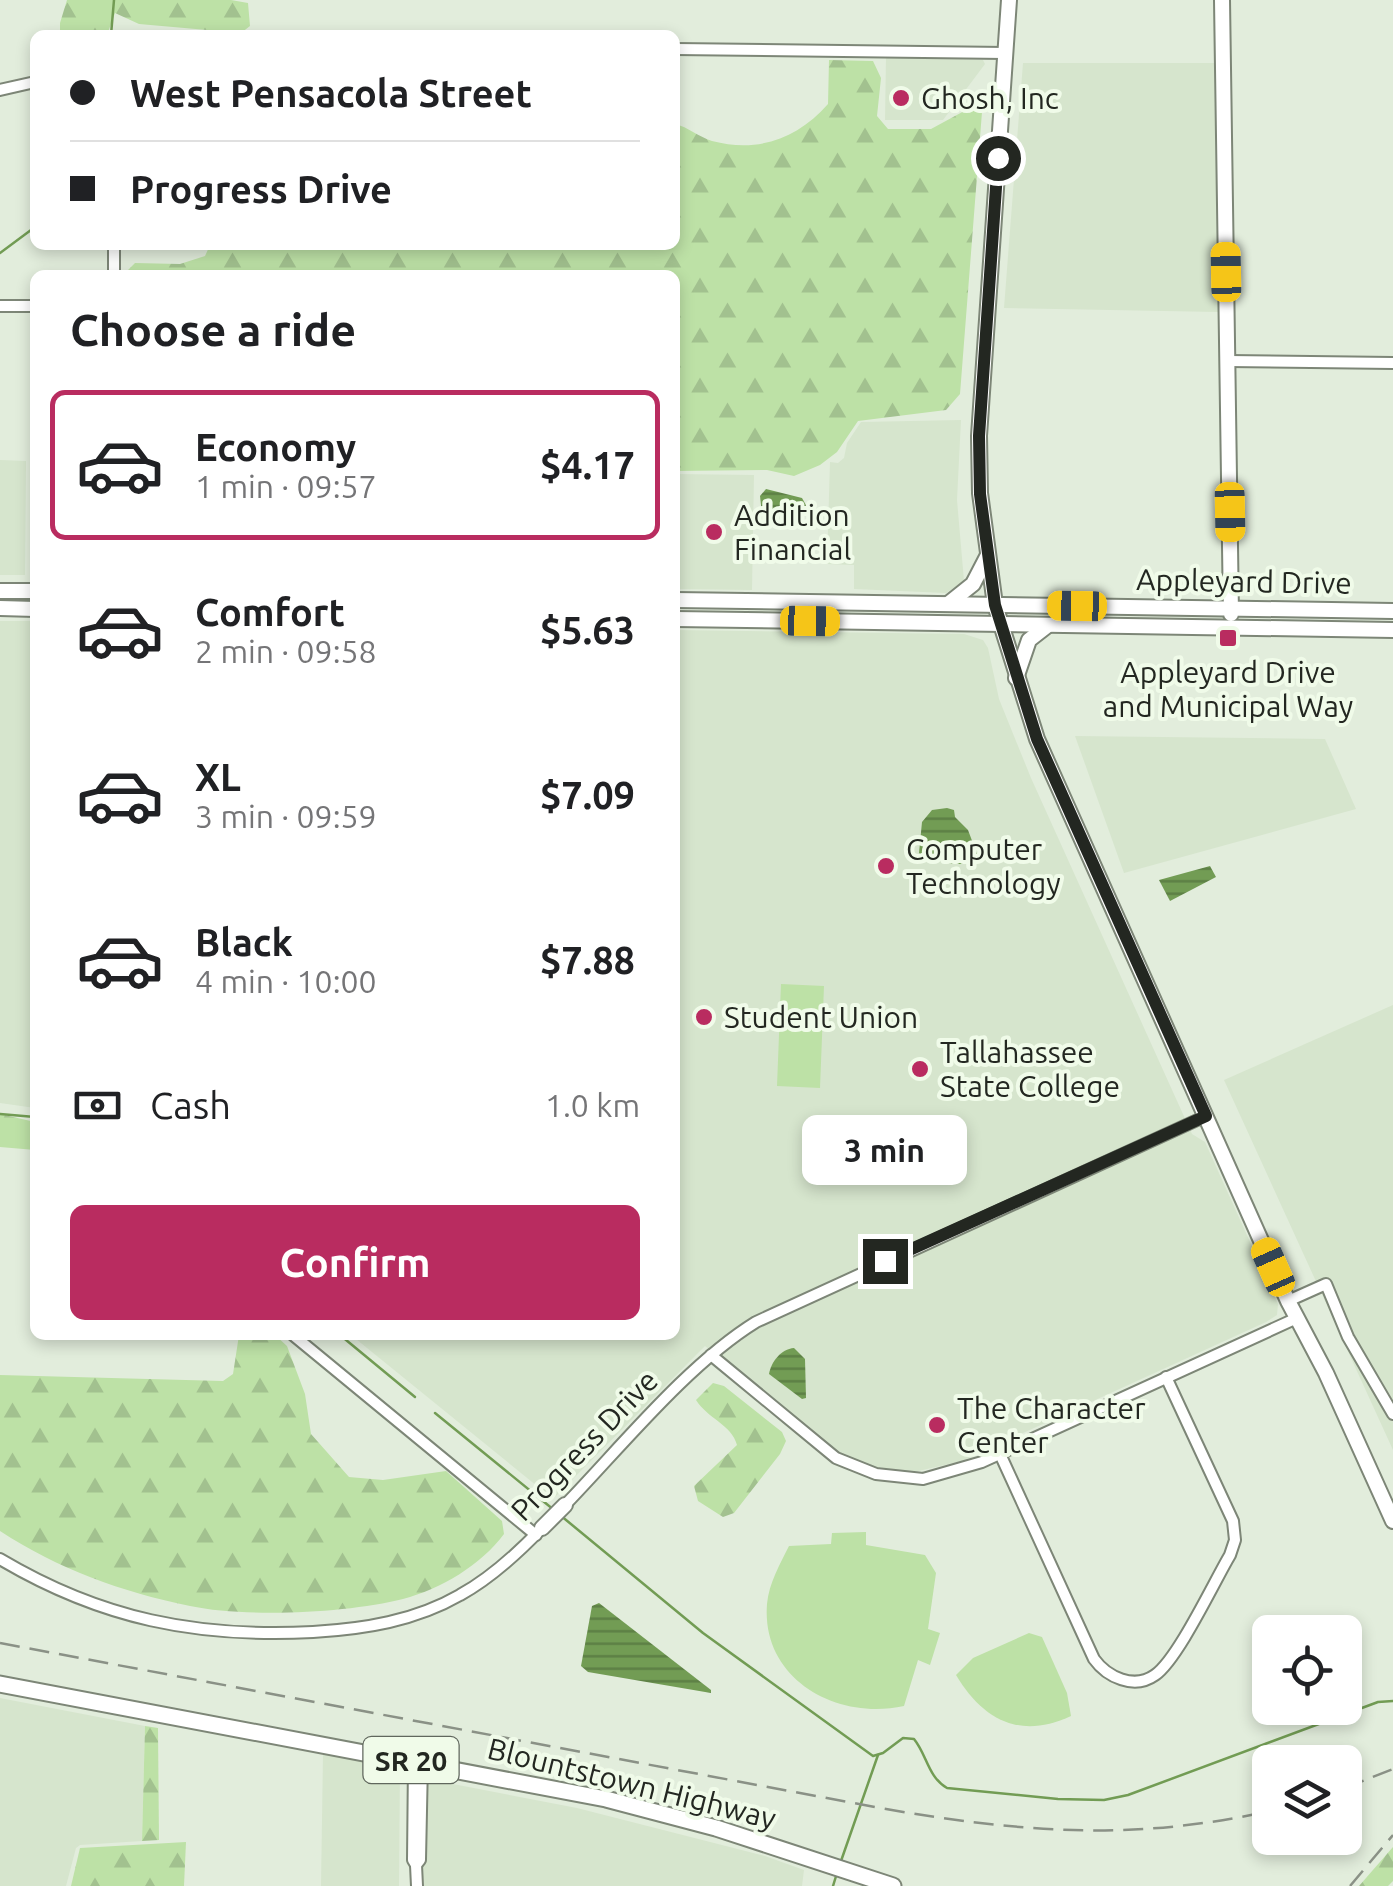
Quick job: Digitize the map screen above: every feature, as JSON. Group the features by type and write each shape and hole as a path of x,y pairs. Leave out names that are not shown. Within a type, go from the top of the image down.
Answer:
{"main road":[{"path":"1010,0 979,436 980,494 995,605 1037,739 1288,1301 1393,1521"},
{"path":"1222,0 1232,627"},
{"path":"947,604 973,584 987,556"},
{"path":"0,590 30,591"},
{"name":"Appleyard Drive","path":"680,600 1393,611"},
{"path":"752,602 760,620"},
{"path":"0,608 30,608"},
{"name":"Appleyard Drive","path":"680,619 1393,630"},
{"path":"1016,679 1028,640 1049,625"},
{"name":"Progress Drive","path":"539,1532 564,1506"},
{"name":"Blountstown Highway","path":"0,1684 418,1761 645,1808 893,1886"}],"street":[{"path":"680,49 1005,54"},
{"path":"0,90 30,83"},
{"path":"0,306 30,306"},
{"path":"1228,361 1393,363"},
{"name":"Progress Drive","path":"564,1506 734,1335 781,1308 1206,1116"},
{"path":"1288,1301 1326,1284 1348,1337 1393,1414"},
{"path":"711,1355 836,1458 869,1472 923,1479 957,1472 1000,1454 1298,1318"},
{"path":"299,1340 539,1532"},
{"path":"1000,1454 1094,1659 1116,1678 1144,1680 1167,1664 1232,1546 1233,1521 1166,1376"},
{"name":"Progress Drive","path":"0,1559 56,1590 126,1615 180,1628 255,1634 325,1631 387,1623 457,1597 539,1532"},
{"path":"416,1886 416,1865 420,1860 418,1761"}],"shaded area":[{"path":"886,56 983,60 985,64 943,120 885,120"},
{"path":"1023,63 1214,63 1218,312 1004,308"},
{"path":"961,420 957,500 964,581 946,593 854,589 854,565 827,564 830,462 838,463 844,458 847,443 861,422"},
{"path":"0,460 26,461 25,575 0,575"},
{"name":"Addition Financial","path":"680,474 754,475 752,590 680,589"},
{"path":"766,489 802,498 807,507 804,516 762,514 760,496"},
{"path":"0,621 30,621 30,1107 0,1103"},
{"name":"Tallahassee State College","path":"680,630 964,634 983,640 999,699 1031,778 1192,1134 1205,1142 1278,1304 1277,1315 962,1461 914,1472 867,1466 832,1450 705,1346 553,1499 357,1340 680,1340"},
{"path":"1075,736 1325,739 1356,809 1124,873"},
{"path":"932,810 954,810 955,817 968,830 977,854 965,864 952,864 942,857 928,861 919,853 922,822"},
{"path":"1210,866 1216,877 1170,901 1159,880"},
{"path":"1393,1005 1393,1450 1224,1080"},
{"path":"794,1348 805,1359 806,1398 802,1399 769,1374 777,1357"},
{"path":"599,1603 711,1693 588,1672 581,1666 592,1606"},
{"path":"0,1698 145,1726 142,1841 80,1845 66,1886 0,1886"},
{"path":"323,1754 400,1765 399,1886 321,1886"},
{"path":"427,1779 577,1808 765,1856 804,1870 802,1886 422,1886"}],"green space":[{"path":"67,0 231,0 248,3 250,26 245,30 207,30 139,24 115,13 109,30 60,30"},
{"path":"829,60 873,61 881,78 877,116 888,129 931,129 966,110 982,112 960,394 946,410 858,421 837,452 820,465 794,476 767,470 680,471 680,270 128,270 135,263 180,264 205,256 208,250 680,250 680,126 707,139 729,144 761,144 790,134 828,104"},
{"path":"781,984 824,986 820,1088 777,1086"},
{"path":"0,1114 30,1121 30,1150 0,1147"},
{"path":"238,1340 280,1340 287,1346 305,1394 311,1434 349,1477 383,1480 446,1471 502,1521 504,1534 472,1566 417,1595 355,1608 268,1613 213,1610 140,1594 68,1568 0,1531 0,1375 223,1381 233,1374"},
{"path":"713,1383 724,1386 782,1432 786,1441 734,1513 723,1517 698,1501 694,1486 737,1445 730,1432 696,1400"},
{"path":"866,1532 866,1545 925,1555 936,1573 928,1629 940,1633 930,1665 918,1660 904,1706 854,1707 808,1689 790,1674 768,1631 768,1596 789,1546 831,1544 832,1533"},
{"path":"1029,1633 1042,1637 1067,1693 1071,1716 1035,1726 1004,1721 991,1714 956,1675 973,1658"},
{"path":"145,1726 158,1728 159,1840 142,1841"},
{"path":"186,1842 184,1886 71,1886 80,1848"},
{"path":"1393,1847 1393,1881 1388,1886 1359,1886"}],"waterway":[{"path":"111,30 114,0"},
{"path":"0,253 30,231"},
{"path":"0,1114 30,1117"},
{"path":"346,1340 415,1397"},
{"path":"435,1413 554,1510"},
{"path":"560,1515 703,1633 873,1756 903,1738 914,1739 936,1778 947,1788 1104,1800 1128,1795 1378,1702 1393,1701"},
{"path":"841,1861 878,1755"},
{"path":"833,1886 837,1873"}],"railway":[{"path":"0,1643 880,1808 980,1823 1122,1830 1252,1815"},
{"path":"1362,1781 1393,1769"},
{"path":"1350,1886 1393,1835"}],"place":[{"name":"Ghosh, Inc","path":"901,98"},
{"name":"Addition Financial","path":"714,532"},
{"name":"Appleyard Drive and Municipal Way","path":"1228,638"},
{"name":"Computer Technology","path":"886,866"},
{"name":"Student Union","path":"704,1017"},
{"name":"Tallahassee State College","path":"920,1069"},
{"name":"The Character Center","path":"937,1425"}],"route":[{"path":"885,1261 1206,1116 1037,739 995,605 980,494 979,436 998,158"}]}
